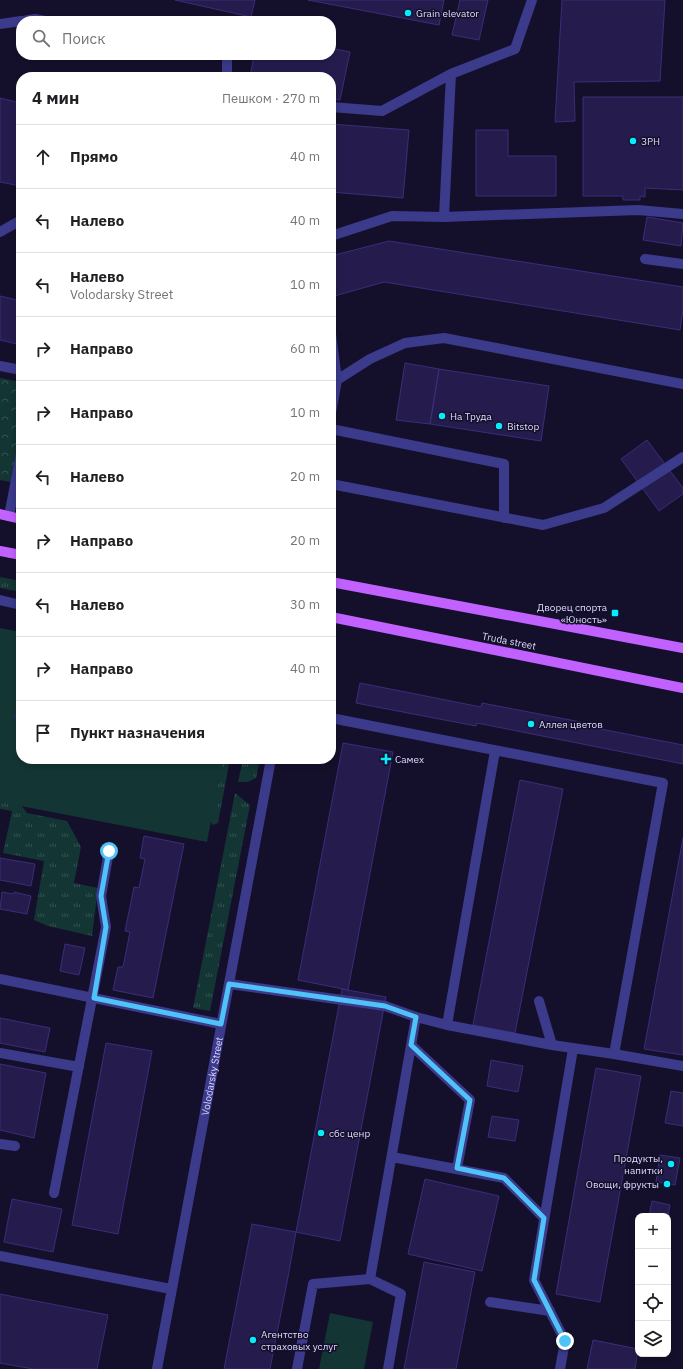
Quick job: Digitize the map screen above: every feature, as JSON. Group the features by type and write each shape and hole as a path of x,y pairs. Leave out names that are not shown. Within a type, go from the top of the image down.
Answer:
{"main road":[{"path":"5,515 16,518"},
{"path":"0,551 16,554"},
{"path":"336,583 683,648"},
{"name":"Truda street","path":"336,619 683,688"}],"street":[{"path":"336,107 382,111 451,74 515,49 532,0"},
{"path":"0,24 16,22"},
{"path":"227,60 227,72"},
{"path":"444,217 451,74"},
{"path":"336,234 392,216 444,217 638,210 683,214"},
{"path":"0,232 16,223"},
{"path":"645,259 683,264"},
{"path":"337,380 370,358 405,343 444,338 683,384"},
{"path":"0,366 16,369"},
{"path":"336,372 336,386"},
{"path":"336,430 504,464 504,518"},
{"path":"336,485 542,525 604,508 683,457"},
{"path":"5,515 16,473"},
{"path":"0,600 16,604"},
{"path":"336,719 663,783 614,1054"},
{"path":"447,1025 495,751"},
{"name":"Volodarsky Street","path":"157,1369 270,764"},
{"path":"54,1193 94,998 106,927 101,896 109,851"},
{"path":"0,979 221,1024"},
{"path":"229,984 385,1006 416,1017 447,1025 573,1049 614,1054 683,1066"},
{"path":"539,1001 552,1045"},
{"path":"370,1279 416,1017"},
{"path":"411,1045 470,1100 457,1168"},
{"path":"560,1369 565,1341 534,1280 573,1049"},
{"path":"0,1053 79,1067"},
{"path":"0,1144 15,1146"},
{"path":"392,1157 504,1178 544,1218"},
{"path":"0,1256 171,1289"},
{"path":"297,1369 313,1284 370,1279 401,1294 388,1369"},
{"path":"490,1302 550,1311"}],"green space":[{"path":"0,378 16,381 16,483 0,480"},
{"path":"0,577 16,580 16,591 0,588"},
{"path":"0,628 16,631 16,764 222,764 207,842 0,802"},
{"path":"170,764 229,764 218,823 213,825"},
{"path":"242,764 259,764 256,778 248,782 238,782"},
{"path":"0,777 27,813 67,821 81,847 74,883 98,888 92,936 48,926 34,920 44,861 3,853 12,811 0,809"},
{"path":"235,793 250,805 210,1011 193,1008"},
{"path":"330,1313 373,1322 364,1369 319,1369"}],"building":[{"path":"175,0 255,0 251,16"},
{"name":"Grain elevator","path":"308,0 444,0 439,25"},
{"path":"460,0 488,0 479,40 452,35"},
{"path":"562,0 665,0 660,81 574,82 575,121 555,122"},
{"path":"336,49 350,52 340,100 336,99 336,72 251,72 253,60 336,60"},
{"name":"ЗРН","path":"583,97 683,97 683,190 645,188 645,197 640,196 640,200 623,200 623,196 583,196"},
{"path":"0,98 16,102 16,185 0,182"},
{"path":"336,124 409,130 403,198 336,192"},
{"path":"476,130 508,130 508,156 556,156 556,196 476,196"},
{"path":"647,217 683,223 681,246 643,240"},
{"path":"389,241 683,287 683,309 680,330 384,282 336,296 336,255"},
{"path":"0,296 16,300 16,344 0,340"},
{"path":"405,363 439,369 430,424 396,420"},
{"path":"439,369 549,386 541,441 430,424"},
{"path":"647,440 683,488 683,494 659,511 621,459"},
{"name":"Аллея цветов","path":"360,683 481,707 482,703 581,722 580,725 683,745 683,764 477,723 476,726 356,703"},
{"path":"343,743 393,752 348,990 298,980"},
{"path":"520,780 563,789 515,1033 473,1025"},
{"path":"144,836 184,844 153,998 113,990 118,967 123,967 130,932 125,931 134,887 139,888 145,859 140,858"},
{"path":"683,838 683,1055 644,1049"},
{"path":"0,858 35,864 31,886 0,880"},
{"path":"2,892 13,894 14,892 31,896 27,914 0,909"},
{"path":"65,944 85,948 79,975 60,971"},
{"path":"342,989 386,997 340,1241 296,1232"},
{"path":"0,1018 50,1028 45,1052 0,1043"},
{"path":"106,1043 152,1051 118,1234 72,1225"},
{"path":"491,1060 523,1066 518,1092 487,1086"},
{"path":"0,1064 46,1073 34,1138 0,1130"},
{"path":"596,1068 641,1076 600,1302 556,1294"},
{"path":"671,1091 683,1093 683,1126 665,1123"},
{"path":"492,1116 519,1120 515,1141 488,1137"},
{"path":"660,1155 680,1158 675,1185 656,1182"},
{"path":"425,1179 499,1196 482,1271 408,1254"},
{"path":"12,1199 62,1209 53,1252 4,1242"},
{"path":"652,1201 670,1205 669,1213 650,1213"},
{"path":"252,1224 296,1232 288,1277 270,1369 224,1369"},
{"path":"424,1262 475,1272 456,1369 404,1369"},
{"path":"0,1294 108,1315 97,1369 33,1369 0,1363"},
{"path":"593,1340 635,1348 635,1357 637,1357 635,1369 587,1369"}],"place":[{"name":"Grain elevator","path":"408,13"},
{"name":"ЗРН","path":"633,141"},
{"name":"На Труда","path":"442,416"},
{"name":"Bitstop","path":"499,426"},
{"name":"Дворец спорта «Юность»","path":"615,613"},
{"name":"Аллея цветов","path":"531,724"},
{"name":"Самех","path":"386,759"},
{"name":"сбс ценр","path":"321,1133"},
{"name":"Продукты, напитки","path":"671,1164"},
{"name":"Овощи, фрукты","path":"667,1184"},
{"name":"Агентство страховых услуг","path":"253,1340"}],"route":[{"path":"109,851 101,896 106,927 94,998 221,1024 229,984 385,1006 416,1017 411,1045 470,1100 457,1168 504,1178 544,1218 534,1280 565,1341"}]}
